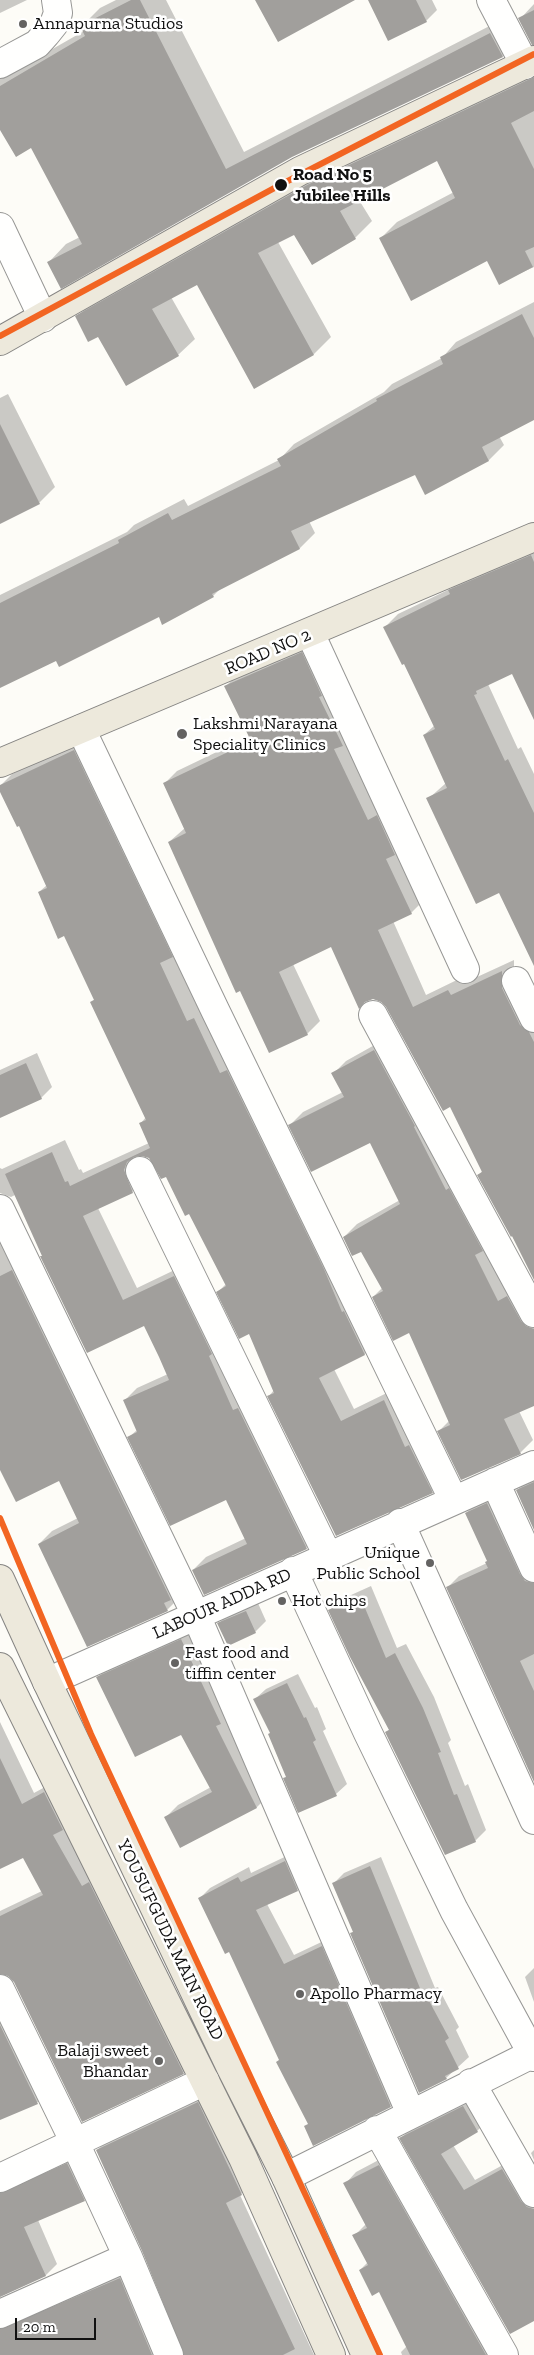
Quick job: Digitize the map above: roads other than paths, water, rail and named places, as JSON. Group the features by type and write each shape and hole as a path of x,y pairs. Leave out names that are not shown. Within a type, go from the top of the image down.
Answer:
{"main road":[{"path":"0,341 300,171 530,63"},
{"name":"ROAD NO 2","path":"0,763 534,537"},
{"name":"YOUSUFGUDA MAIN ROAD","path":"0,1579 46,1682 231,2068 286,2177 366,2355"},
{"name":"YOUSUFGUDA MAIN ROAD","path":"0,1667 6,1698 244,2158 331,2355"}],"street":[{"path":"0,64 37,44 46,34 54,24 58,13 56,0"},
{"path":"491,0 530,63"},
{"path":"0,227 43,318"},
{"path":"310,633 465,969"},
{"path":"81,729 214,1010 453,1499"},
{"path":"516,980 534,1018"},
{"path":"373,1015 534,1313"},
{"path":"140,1171 328,1556"},
{"path":"0,1209 196,1615 411,2114"},
{"name":"LABOUR ADDA RD","path":"46,1682 453,1499 534,1465"},
{"path":"495,1482 534,1568"},
{"path":"400,1523 534,1820"},
{"path":"286,2177 471,2083 533,2055 454,1910 368,1733 293,1571"},
{"path":"0,1989 10,2034 75,2143 128,2257 169,2355"},
{"path":"0,2178 205,2081"},
{"path":"471,2083 534,2193"},
{"path":"377,2130 504,2355"},
{"path":"0,2314 128,2257"}],"place":[{"name":"Annapurna Studios","path":"23,24"},
{"name":"Road No 5 Jubilee Hills","path":"281,185"},
{"name":"Lakshmi Narayana Speciality Clinics","path":"182,734"},
{"name":"Unique Public School","path":"430,1563"},
{"name":"Hot chips","path":"282,1601"},
{"name":"Fast food and tiffin center","path":"175,1663"},
{"name":"Apollo Pharmacy","path":"300,1994"},
{"name":"Balaji sweet Bhandar","path":"159,2061"}]}
